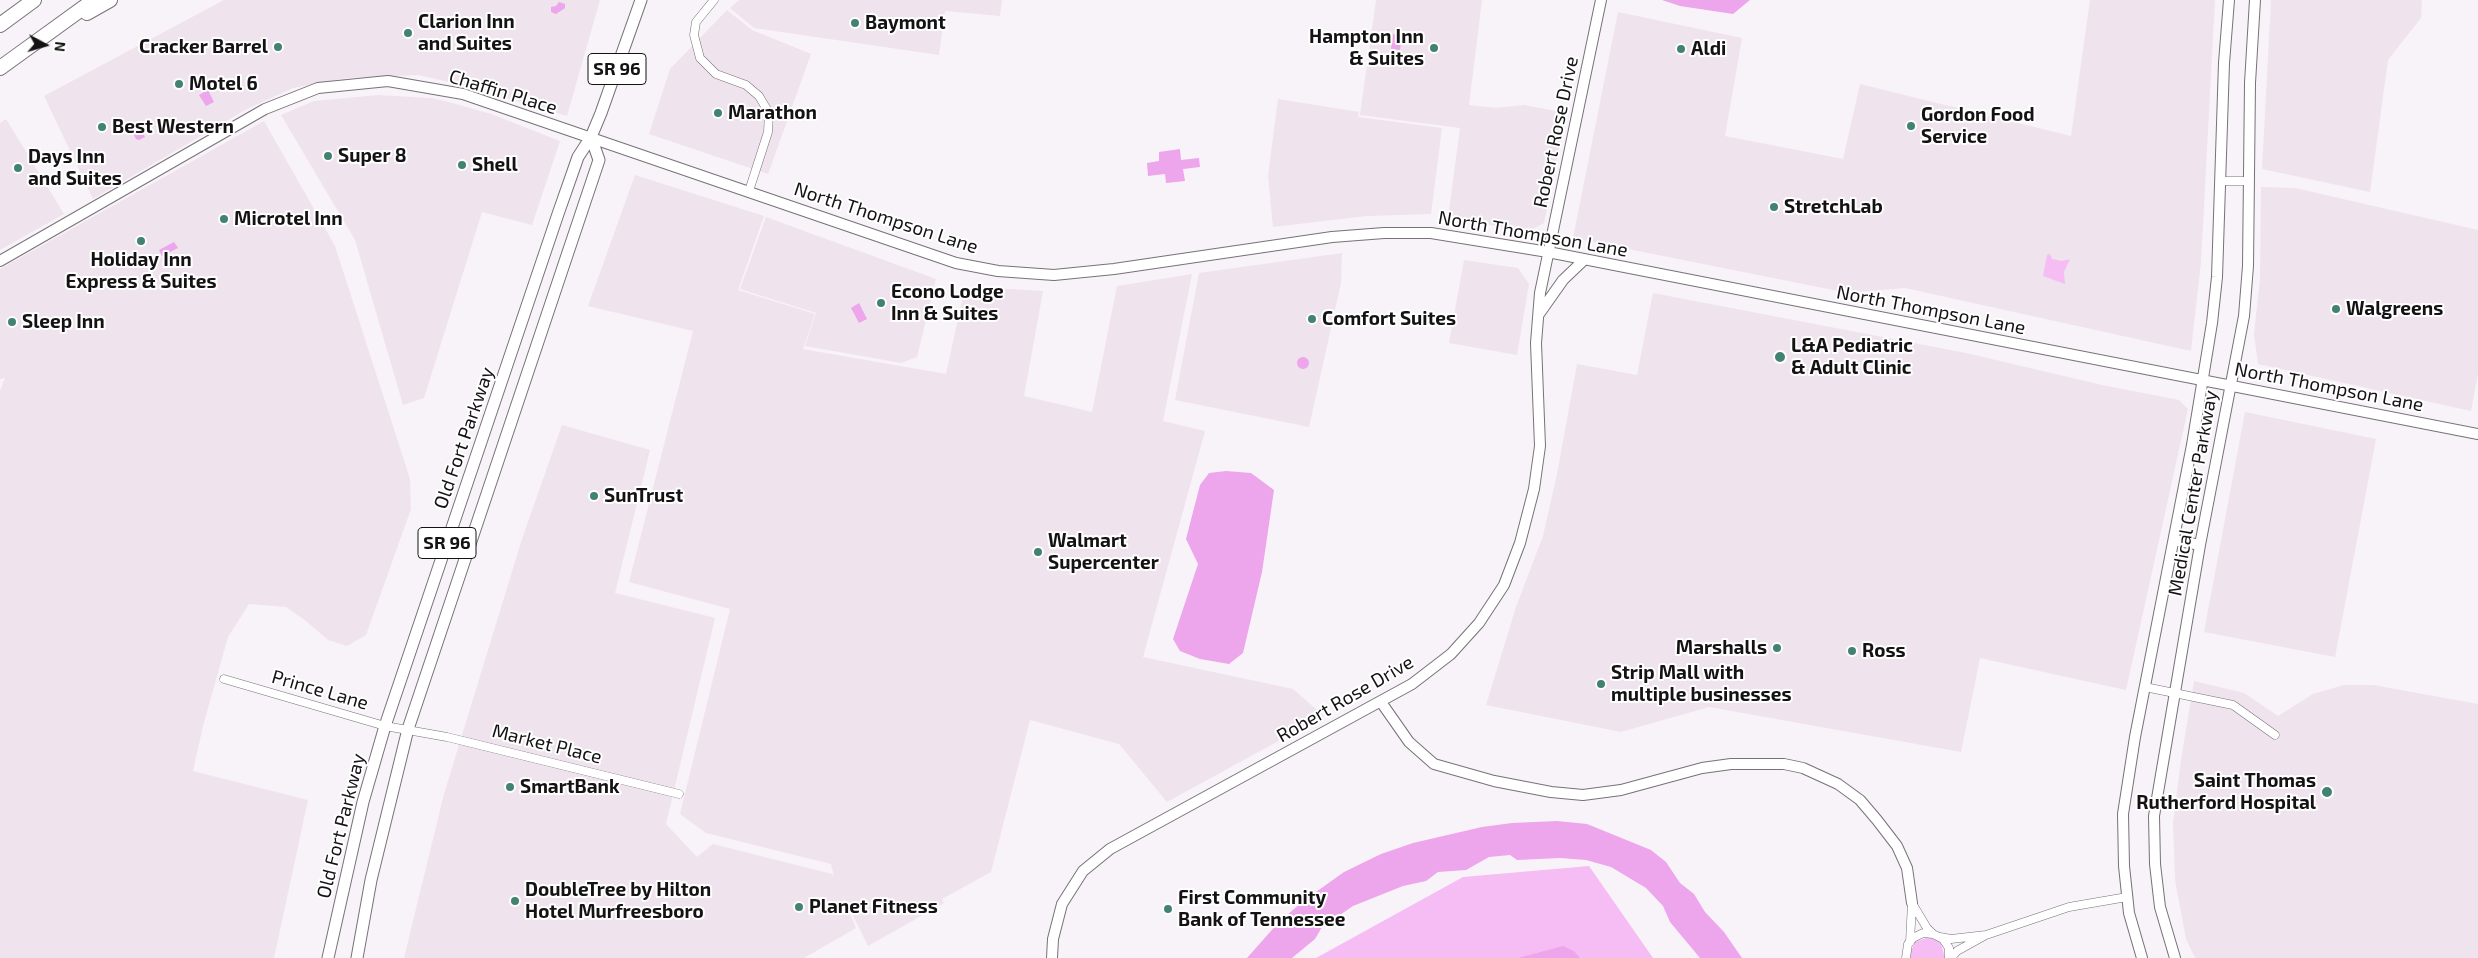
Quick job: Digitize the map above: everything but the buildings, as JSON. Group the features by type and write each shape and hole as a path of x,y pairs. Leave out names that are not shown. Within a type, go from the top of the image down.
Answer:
{"highway":[{"path":"0,25 34,0"},
{"path":"0,68 94,0"},
{"path":"38,40 110,0"}],"main road":[{"name":"Old Fort Parkway","path":"328,958 363,802 385,726 560,206 578,157 591,137 642,0"},
{"name":"Robert Rose Drive","path":"1052,958 1053,939 1062,904 1083,870 1110,849 1412,684 1451,654 1479,623 1504,585 1523,534 1534,489 1540,446 1536,342 1540,293 1601,0"},
{"name":"Medical Center Parkway","path":"2142,958 2129,913 2123,814 2145,686 2204,380 2217,277 2222,181 2224,63 2229,0"},
{"name":"Medical Center Parkway","path":"2175,958 2160,907 2155,864 2154,816 2200,545 2244,316 2248,266 2250,83 2255,0"},
{"name":"Chaffin Place","path":"0,262 265,109 318,88 388,81 463,94 591,137"},
{"name":"Old Fort Parkway","path":"357,958 371,880 408,728 598,160 591,137"},
{"name":"North Thompson Lane","path":"591,137 956,263 1016,272 1054,275 1114,269 1332,237 1384,233 1431,233 1586,259 2090,360 2204,380 2478,434"},
{"path":"1538,315 1563,280 1586,259"},
{"path":"2174,540 2200,545"},
{"path":"1381,702 1409,742 1434,764 1494,781 1551,792 1584,795 1621,790 1702,768 1731,764 1784,764 1803,768 1838,784 1860,800 1877,820 1897,846 1907,868 1912,903"}],"street":[{"path":"714,0 696,22 694,35 700,58 716,74 746,85 759,96 769,113 768,132 749,191"},
{"path":"2222,181 2249,181"},
{"name":"Prince Lane","path":"224,679 385,726 408,728"},
{"path":"2145,686 2233,705 2275,735"},
{"name":"Market Place","path":"408,728 679,794"},
{"path":"1950,958 1986,935 2069,907 2128,897"},
{"path":"1912,903 1927,928 1949,948 1950,958"},
{"path":"1906,958 1909,945 1912,903"},
{"path":"1899,958 1909,945 1923,933 1951,939 1986,935"}],"shaded area":[{"path":"224,0 600,0 567,116 463,85 418,75 346,78 293,88 247,109 93,199 44,96"},
{"path":"739,0 1002,0 1000,16 945,11 939,55 754,28 730,8"},
{"path":"1376,0 1482,0 1469,105 1496,108 1524,105 1566,113 1544,223 1529,231 1448,218 1460,128 1360,115"},
{"path":"1662,0 1750,0 1733,14 1680,6"},
{"path":"2090,0 2215,0 2201,262 2191,351 1905,288 1848,293 1573,238 1618,12 1742,38 1725,136 1843,159 1860,84 2071,136"},
{"path":"2271,0 2422,0 2421,18 2388,60 2370,192 2262,169"},
{"path":"559,2 565,4 565,8 556,14 551,12 551,7 556,6"},
{"path":"727,10 752,30 811,54 768,174 649,134 670,69"},
{"path":"1393,34 1402,35 1400,50 1391,49"},
{"path":"208,90 214,102 206,106 199,95"},
{"path":"378,95 431,98 445,101 491,114 560,141 532,225 482,212 424,398 403,405 355,240 281,115 314,101"},
{"path":"1278,99 1359,112 1358,117 1442,128 1431,214 1367,216 1273,227 1268,176"},
{"name":"Days Inn and Suites","path":"6,119 64,214 0,250 0,123"},
{"path":"264,121 335,246 410,479 411,509 366,635 347,646 328,640 286,607 249,604 228,637 203,726 193,771 308,800 274,958 0,958 0,391 5,378 0,379 0,269"},
{"path":"138,124 145,137 139,140 136,139 132,131"},
{"path":"1180,149 1181,160 1199,158 1200,167 1183,169 1185,181 1166,183 1165,174 1148,176 1147,163 1159,161 1159,152"},
{"path":"635,175 764,216 738,290 815,314 803,349 946,374 964,291 975,287 1043,291 1024,396 1092,412 1117,286 1192,274 1163,421 1205,431 1143,657 1293,689 1324,716 1167,802 1119,744 1030,720 991,872 942,899 944,903 868,946 841,892 856,928 804,958 404,958 444,794 522,539 562,425 650,450 615,593 715,618 666,824 697,857 713,844 832,874 834,877 831,864 706,833 680,814 730,609 629,582 693,331 588,306"},
{"path":"2261,187 2295,188 2478,230 2478,373 2471,411 2258,364 2254,334 2260,279"},
{"path":"766,217 936,279 917,357 901,363 805,346 816,313 740,289"},
{"path":"174,242 178,248 162,256 159,250"},
{"path":"1342,253 1341,283 1309,427 1175,400 1199,273"},
{"path":"2050,254 2052,259 2062,261 2070,259 2064,272 2065,284 2043,276 2047,255"},
{"path":"1464,260 1518,268 1529,284 1517,355 1449,343"},
{"path":"1653,293 1966,353 2102,385 2179,400 2188,409 2126,690 1980,658 1961,752 1709,707 1621,732 1486,705 1516,607 1543,536 1557,474 1577,364 1637,375"},
{"path":"859,303 867,319 859,323 851,308"},
{"path":"1303,357 1309,363 1303,369 1297,363"},
{"path":"2245,412 2376,439 2335,657 2204,632"},
{"path":"1226,471 1251,473 1274,490 1262,572 1243,653 1229,664 1200,659 1180,651 1173,639 1198,564 1186,539 1200,485 1209,473"},
{"name":"Saint Thomas Rutherford Hospital","path":"2194,681 2244,693 2278,716 2313,694 2344,685 2373,685 2478,704 2478,958 2195,958 2186,939 2175,880 2173,823"},
{"path":"1557,821 1587,824 1651,850 1666,862 1680,883 1694,894 1705,912 1724,932 1742,958 1700,958 1670,922 1663,906 1646,888 1611,867 1586,860 1560,858 1517,860 1510,855 1489,857 1466,870 1438,872 1426,881 1403,886 1353,906 1334,919 1329,926 1322,927 1315,939 1292,958 1247,958 1278,923 1302,902 1344,872 1381,854 1413,843 1482,827 1512,823"},
{"path":"1589,866 1653,958 1316,958 1463,877"},
{"path":"1929,937 1941,943 1945,958 1910,958 1915,942"},
{"path":"1563,946 1574,951 1580,958 1518,958"}],"place":[{"name":"Baymont","path":"855,23"},
{"name":"Clarion Inn and Suites","path":"408,33"},
{"name":"Cracker Barrel","path":"278,47"},
{"name":"Hampton Inn & Suites","path":"1434,48"},
{"name":"Aldi","path":"1681,49"},
{"name":"Motel 6","path":"179,84"},
{"name":"Marathon","path":"718,113"},
{"name":"Gordon Food Service","path":"1911,126"},
{"name":"Best Western","path":"102,127"},
{"name":"Super 8","path":"328,156"},
{"name":"Shell","path":"462,165"},
{"name":"Days Inn and Suites","path":"18,168"},
{"name":"StretchLab","path":"1774,207"},
{"name":"Microtel Inn","path":"224,219"},
{"name":"Holiday Inn Express & Suites","path":"141,241"},
{"name":"Econo Lodge Inn & Suites","path":"881,303"},
{"name":"Walgreens","path":"2336,309"},
{"name":"Comfort Suites","path":"1312,319"},
{"name":"Sleep Inn","path":"12,322"},
{"name":"L&A Pediatric & Adult Clinic","path":"1780,357"},
{"name":"SunTrust","path":"594,496"},
{"name":"Walmart Supercenter","path":"1038,552"},
{"name":"Marshalls","path":"1777,648"},
{"name":"Ross","path":"1852,651"},
{"name":"Strip Mall with multiple businesses","path":"1601,684"},
{"name":"SmartBank","path":"510,787"},
{"name":"Saint Thomas Rutherford Hospital","path":"2327,792"},
{"name":"DoubleTree by Hilton Hotel Murfreesboro","path":"515,901"},
{"name":"Planet Fitness","path":"799,907"},
{"name":"First Community Bank of Tennessee","path":"1168,909"}]}
